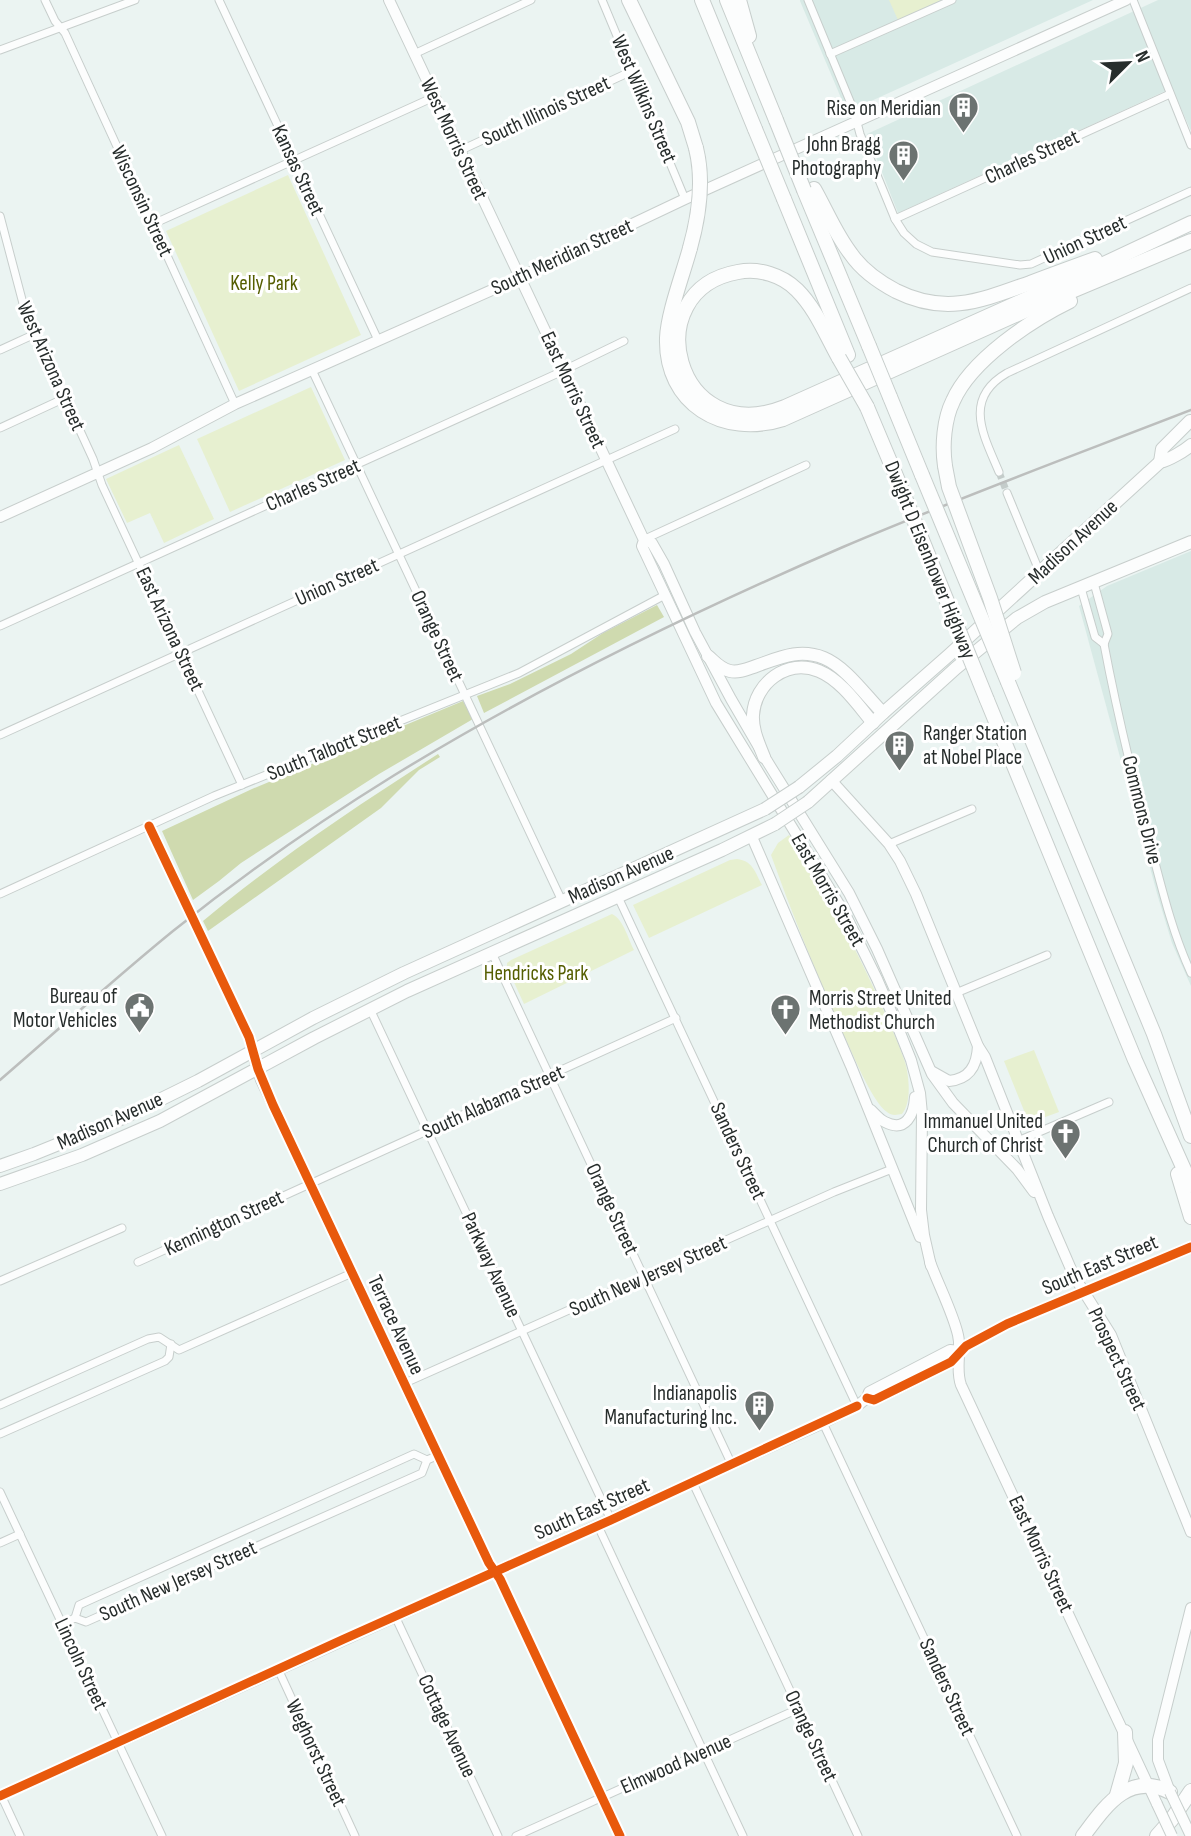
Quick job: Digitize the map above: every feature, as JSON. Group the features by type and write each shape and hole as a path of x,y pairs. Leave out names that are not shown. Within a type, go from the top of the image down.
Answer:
{"highway":[{"path":"629,0 688,122 700,174 698,217 668,329 668,355 672,372 685,396 704,412 728,423 749,425 783,419 1031,308 1191,242"},
{"path":"700,0 784,199 844,357"},
{"path":"727,0 741,21"},
{"path":"738,0 741,21 760,79 809,189 851,255 889,288 933,303 987,299 1191,223"},
{"name":"Dwight D Eisenhower Highway","path":"809,189 869,346 1011,678 1036,748 1154,1034"},
{"path":"844,357 804,298 785,281 760,272 743,271 710,283 694,297 679,328 679,358 687,379 695,390 721,409 742,415 764,414 918,348 1169,232"},
{"path":"1011,678 990,598 949,487 944,446 952,402 975,369 988,356 1040,318 1133,267"},
{"name":"Dwight D Eisenhower Highway","path":"844,357 899,484 1105,990 1161,1119"},
{"path":"1154,1034 1191,1111"},
{"path":"1154,1034 1191,1136"},
{"path":"1161,1119 1191,1185"},
{"path":"1161,1119 1191,1217"},
{"path":"1117,1795 1126,1763 1125,1732"},
{"path":"1083,1836 1117,1795 1133,1787 1149,1786 1170,1791"},
{"path":"1157,1836 1191,1791"}],"main road":[{"name":"West Morris Street","path":"388,0 520,278"},
{"name":"South Meridian Street","path":"0,517 152,448 235,404 520,278 685,199 1126,0"},
{"name":"East Morris Street","path":"520,278 607,459 644,540 642,546 721,712 854,930 911,1060 921,1101 921,1210 931,1266"},
{"name":"Madison Avenue","path":"1160,461 1162,449 1190,421"},
{"name":"Madison Avenue","path":"0,1166 123,1118 384,982 765,809 799,787 837,756 1160,461 1168,460 1191,435"},
{"name":"Madison Avenue","path":"1174,454 1183,452 1191,445"},
{"name":"East Morris Street","path":"644,540 652,543 708,656 764,757 849,893 877,949 928,1066 947,1096 1022,1175 1048,1216"},
{"name":"Madison Avenue","path":"0,1184 64,1163 138,1132 370,1009 751,837 808,802 956,668 1017,618 1045,602 1191,542"},
{"path":"708,656 719,667 738,671 787,655 816,655 838,666 883,712"},
{"path":"764,757 754,726 755,704 768,681 787,670 810,668 831,677 873,723"},
{"name":"Prospect Street","path":"831,780 888,844 911,881 978,1046 985,1056 1048,1216 1072,1270 1111,1335 1191,1532"},
{"name":"East Morris Street","path":"751,837 842,1043 958,1333 958,1368 962,1386 1172,1836"},
{"path":"928,1066 945,1079 961,1079 971,1072 975,1065 978,1046"},
{"name":"Terrace Avenue","path":"252,1051 310,1184 495,1572"},
{"path":"866,1105 883,1122 898,1125 908,1120 915,1111 916,1093 911,1060"},
{"name":"South East Street","path":"1,1795 823,1423 857,1406 867,1398 869,1392 950,1350 960,1351 1007,1324 1191,1247"},
{"path":"1191,1608 1158,1740 1158,1760 1191,1836"}],"street":[{"name":"Wisconsin Street","path":"45,0 61,28 235,404"},
{"path":"0,51 135,0"},
{"name":"Kansas Street","path":"219,0 378,340"},
{"path":"414,54 531,0"},
{"name":"West Wilkins Street","path":"602,0 685,199"},
{"path":"808,0 895,219"},
{"path":"830,54 952,0"},
{"path":"1133,0 1191,145"},
{"name":"South Illinois Street","path":"459,151 632,71"},
{"name":"Charles Street","path":"895,219 1170,94"},
{"path":"153,224 434,97"},
{"name":"Union Street","path":"895,219 899,228 911,240 932,252 1020,265 1031,264 1191,191"},
{"name":"West Arizona Street","path":"0,216 22,304 98,473"},
{"path":"999,472 979,418 988,388 1004,374 1191,288"},
{"path":"0,350 35,334"},
{"name":"Charles Street","path":"0,626 624,341"},
{"name":"Orange Street","path":"312,370 562,901"},
{"path":"0,428 65,398"},
{"name":"Union Street","path":"0,735 674,429"},
{"path":"644,540 806,465"},
{"name":"East Arizona Street","path":"98,473 242,785"},
{"path":"1007,493 1040,573"},
{"path":"1081,588 1095,637 1104,644 1108,634 1094,583"},
{"name":"South Talbott Street","path":"0,894 242,785 519,673 665,595"},
{"name":"Commons Drive","path":"1104,644 1141,811 1167,907 1191,973"},
{"path":"888,844 972,809"},
{"name":"Terrace Avenue","path":"149,826 249,1037 252,1051"},
{"name":"Sanders Street","path":"618,897 857,1406"},
{"name":"Orange Street","path":"492,953 732,1465"},
{"path":"956,993 1047,955"},
{"name":"Parkway Avenue","path":"370,1009 611,1520"},
{"name":"South Alabama Street","path":"310,1184 676,1018"},
{"path":"1018,1141 1109,1102"},
{"name":"South New Jersey Street","path":"405,1384 892,1168"},
{"name":"Kennington Street","path":"138,1262 310,1184"},
{"path":"0,1282 122,1228"},
{"path":"0,1405 148,1339 159,1337 179,1350 352,1273"},
{"path":"0,1434 165,1362 169,1357 171,1344"},
{"name":"Sanders Street","path":"823,1423 1017,1836"},
{"name":"South New Jersey Street","path":"75,1618 79,1605 414,1454 427,1460"},
{"name":"South New Jersey Street","path":"62,1624 75,1618 86,1622 422,1473 427,1460 439,1455"},
{"name":"Orange Street","path":"693,1483 858,1836"},
{"name":"Lincoln Street","path":"0,1492 162,1836"},
{"path":"598,1526 743,1836"},
{"path":"0,1543 20,1534"},
{"name":"Terrace Avenue","path":"495,1572 512,1602 621,1836"},
{"name":"Cottage Avenue","path":"395,1616 498,1836"},
{"name":"Weghorst Street","path":"278,1669 355,1836"},
{"name":"Elmwood Avenue","path":"516,1836 798,1709"},
{"path":"1,1795 20,1836"}],"shaded area":[{"path":"800,0 1093,0 847,112 800,1"},
{"path":"1158,0 1191,0 1191,131 1172,88 898,213 867,134"},
{"path":"1191,551 1191,986 1172,943 1158,897 1079,606 1107,586"}],"green space":[{"path":"889,0 941,0 898,20"},
{"name":"Kelly Park","path":"288,175 361,335 239,391 166,231"},
{"path":"311,387 345,460 230,512 197,439"},
{"path":"179,445 214,519 164,543 150,513 127,523 106,479"},
{"path":"657,605 664,617 484,713 477,696 510,684 571,654 603,633"},
{"path":"463,701 473,719 379,774 241,863 193,900 162,831 252,789"},
{"path":"438,754 440,757 419,770 381,808 208,931 203,921 260,876 348,813"},
{"path":"789,835 849,937 899,1046 909,1089 902,1114 889,1113 872,1093 809,955 771,855 778,843"},
{"path":"737,859 750,865 762,885 649,938 633,905"},
{"name":"Hendricks Park","path":"612,914 623,925 634,950 524,1004 507,963"},
{"path":"1034,1050 1059,1112 1029,1123 1004,1061"}],"tunnel":[{"path":"999,472 1007,493"}],"railway":[{"path":"0,1080 151,949 253,870 365,794 502,712 671,625 843,547 1191,410"}],"cycle path":[{"path":"149,826 249,1037 258,1069 273,1105 620,1836"},
{"path":"867,1398 874,1400 951,1362 966,1346 1007,1324 1191,1247"},
{"path":"0,1796 857,1406"}],"place":[{"name":"Rise on Meridian","path":"964,135"},
{"name":"John Bragg Photography","path":"904,183"},
{"name":"Ranger Station at Nobel Place","path":"900,772"},
{"name":"Bureau of Motor Vehicles","path":"140,1035"},
{"name":"Morris Street United Methodist Church","path":"786,1037"},
{"name":"Immanuel United Church of Christ","path":"1066,1160"},
{"name":"Indianapolis Manufacturing Inc.","path":"760,1432"}]}
